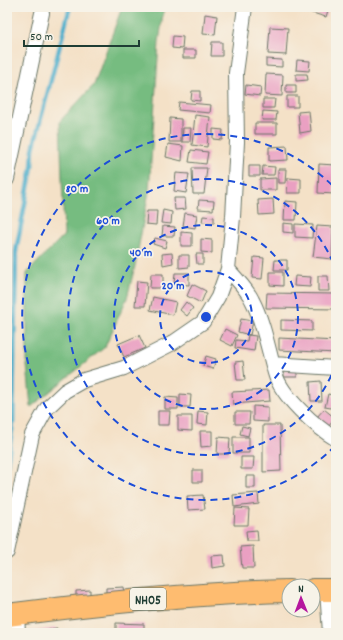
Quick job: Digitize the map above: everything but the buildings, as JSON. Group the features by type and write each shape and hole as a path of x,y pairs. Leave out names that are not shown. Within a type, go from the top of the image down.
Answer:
{"main road":[{"name":"NH05","path":"14,621 117,601 224,593 281,591"}],"street":[{"path":"7,552 32,435 47,408 65,391 84,380 113,373 140,362 162,350 203,322 218,297 228,269 233,217 236,150 236,73 245,7"},
{"path":"7,179 42,13"},
{"path":"228,269 252,299 269,344 275,375 291,401 321,430 336,439"},
{"path":"273,364 336,368"},
{"path":"325,590 330,633"}],"green space":[{"path":"122,7 164,7 159,42 149,191 135,266 127,298 105,347 31,407 27,365 27,273 64,235 60,121 94,85"}],"waterway":[{"path":"7,465 13,424 16,251 32,167 33,149 70,7"}]}
